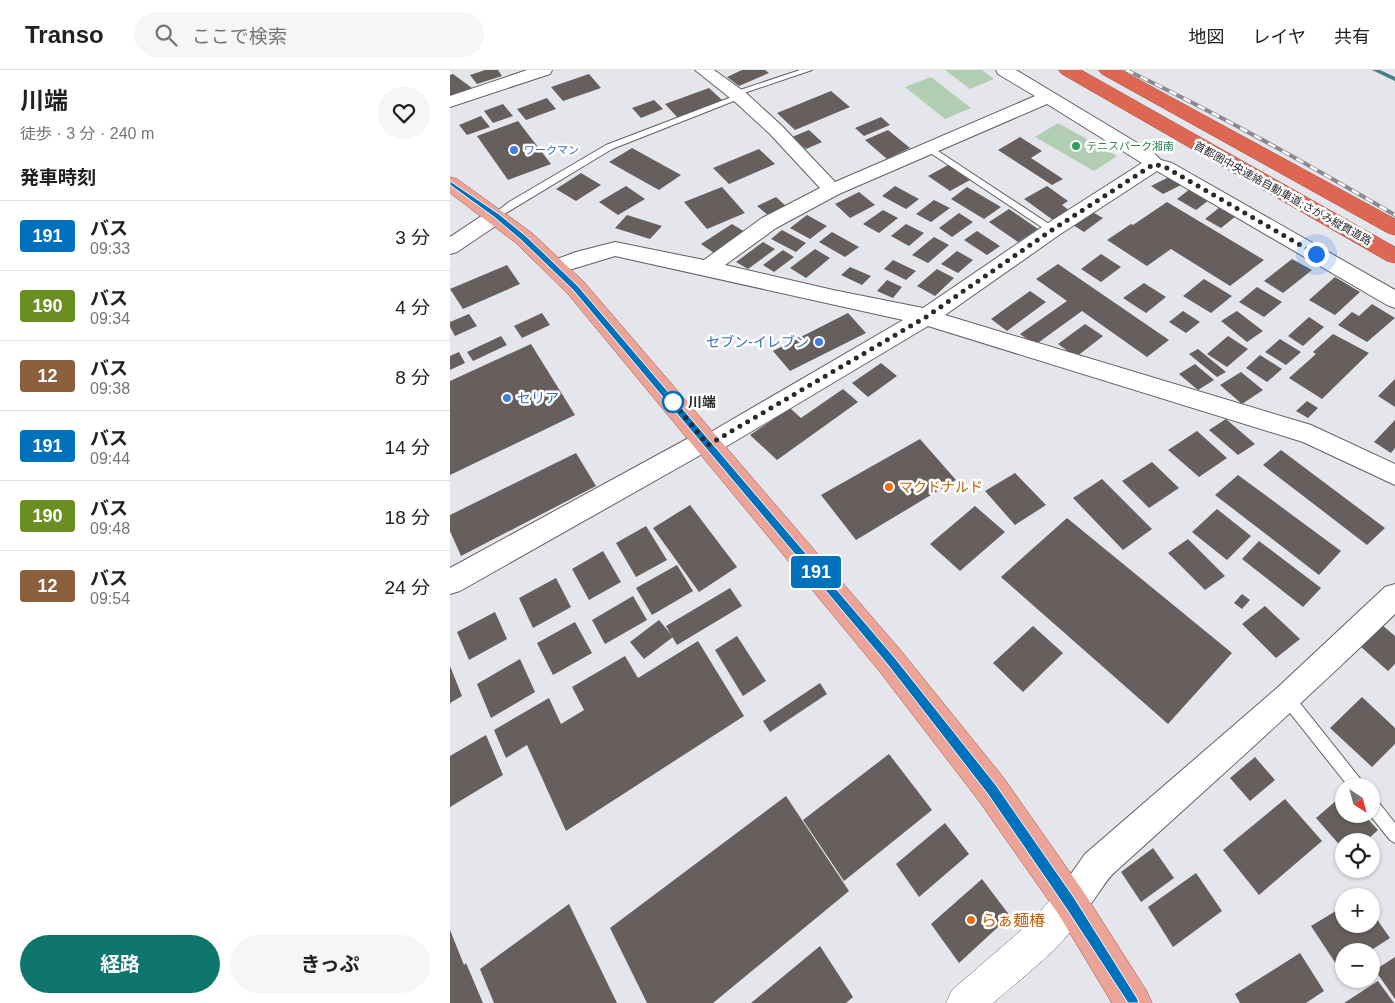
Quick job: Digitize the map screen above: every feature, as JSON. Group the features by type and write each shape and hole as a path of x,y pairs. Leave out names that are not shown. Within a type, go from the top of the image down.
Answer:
{"highway":[{"name":"首都圏中央連絡自動車道;さがみ縦貫道路","path":"1068,70 1395,256"},
{"name":"首都圏中央連絡自動車道;さがみ縦貫道路","path":"1108,70 1395,228"}],"main road":[{"path":"450,183 496,216 556,267 593,307 891,662 992,789 1071,903 1132,1003"}],"street":[{"path":"450,102 511,75 544,70"},
{"path":"703,70 738,95 776,130 832,190"},
{"path":"1004,70 1131,147 1154,164 1165,167 1395,300"},
{"path":"707,268 769,223 832,190 1048,98"},
{"path":"450,582 707,443 926,317 1052,230 1154,164"},
{"path":"450,247 496,216"},
{"path":"556,267 590,255 615,249 926,317 1311,435 1395,475"},
{"path":"965,1003 1038,940 1071,903 1097,866 1287,698 1395,596"}],"lane":[{"path":"496,216 512,204 609,147 738,95 808,70"},
{"path":"929,148 1052,230"},
{"path":"1287,698 1351,778"},
{"path":"1380,816 1395,835"}],"green space":[{"path":"945,70 982,70 994,79 970,89"},
{"path":"931,77 971,108 945,119 905,87"},
{"name":"テニスパーク湘南","path":"1058,123 1117,156 1094,171 1035,137"}],"building":[{"path":"485,70 498,70 502,76 477,84 470,75"},
{"path":"742,70 765,70 769,73 739,86 727,77"},
{"path":"453,74 472,88 450,98 450,75"},
{"path":"589,74 601,88 563,101 551,87"},
{"path":"709,88 723,101 678,118 665,104"},
{"path":"831,91 850,107 795,130 777,113"},
{"path":"547,98 556,109 526,120 517,109"},
{"path":"654,100 663,109 641,118 632,108"},
{"path":"503,104 513,116 493,123 484,111"},
{"path":"481,116 490,127 467,135 459,125"},
{"path":"881,117 890,125 864,136 855,128"},
{"name":"ワークマン","path":"518,121 551,164 508,180 477,136"},
{"path":"809,130 822,142 806,149 792,137"},
{"path":"888,130 910,148 887,159 865,140"},
{"path":"1020,137 1042,151 1031,158 1063,179 1052,185 998,150"},
{"path":"632,148 681,175 659,190 609,162"},
{"path":"759,149 775,164 729,184 713,168"},
{"path":"948,165 970,180 950,191 928,176"},
{"path":"581,173 601,185 576,201 556,189"},
{"path":"1171,176 1183,184 1163,194 1151,186"},
{"path":"626,186 645,199 618,215 599,202"},
{"path":"895,186 919,199 906,209 882,196"},
{"path":"1047,186 1068,201 1062,205 1070,211 1053,220 1024,199"},
{"path":"722,187 745,213 707,229 684,202"},
{"path":"967,187 1001,207 984,219 951,199"},
{"path":"1190,189 1209,200 1196,210 1177,199"},
{"path":"859,192 875,205 850,218 835,204"},
{"path":"776,197 787,207 769,216 757,206"},
{"path":"934,200 950,208 931,222 916,214"},
{"path":"1167,202 1264,260 1230,286 1171,249 1147,266 1107,240"},
{"path":"1220,207 1236,216 1221,228 1205,219"},
{"path":"1009,209 1038,229 1018,242 989,222"},
{"path":"883,210 898,218 879,233 863,224"},
{"path":"1092,212 1103,218 1084,232 1073,225"},
{"path":"959,213 973,222 952,237 939,228"},
{"path":"627,215 662,226 650,239 615,228"},
{"path":"807,215 827,226 810,239 790,228"},
{"path":"732,224 745,232 714,253 701,244"},
{"path":"906,224 924,233 909,246 891,236"},
{"path":"782,230 806,243 796,252 771,239"},
{"path":"977,231 1000,246 987,255 964,240"},
{"path":"832,232 859,247 845,257 819,242"},
{"path":"934,237 949,245 928,263 912,255"},
{"path":"763,242 775,249 748,269 736,262"},
{"path":"815,249 830,258 806,278 790,268"},
{"path":"783,250 794,257 774,272 763,265"},
{"path":"957,251 973,260 958,273 941,264"},
{"path":"1101,254 1121,267 1101,282 1081,269"},
{"path":"1292,259 1312,270 1283,293 1264,281"},
{"path":"893,260 916,271 906,280 884,269"},
{"path":"1058,264 1169,340 1147,357 1082,311 1035,345 1020,334 1067,301 1036,279"},
{"path":"507,265 520,284 463,309 450,289"},
{"path":"850,267 871,276 862,285 841,275"},
{"path":"937,269 954,278 935,296 917,286"},
{"path":"1335,277 1360,292 1335,315 1309,300"},
{"path":"1204,279 1232,296 1211,313 1183,296"},
{"path":"887,280 902,287 893,298 877,291"},
{"path":"1144,283 1166,297 1146,313 1123,298"},
{"path":"1257,287 1282,302 1264,317 1239,302"},
{"path":"1030,291 1046,302 1007,331 991,319"},
{"path":"1372,304 1395,318 1367,342 1338,325 1352,312 1359,316"},
{"path":"1183,311 1200,322 1186,333 1169,322"},
{"path":"1237,311 1263,331 1247,342 1221,321"},
{"path":"542,313 550,325 522,338 514,326"},
{"name":"セブン-イレブン","path":"848,313 866,333 790,371 773,351"},
{"path":"469,314 477,326 455,336 450,327 450,322"},
{"path":"1309,317 1324,327 1303,346 1288,336"},
{"path":"1085,324 1103,336 1076,357 1058,344"},
{"path":"1333,334 1369,353 1322,399 1289,378 1316,354 1313,352"},
{"path":"501,336 507,345 473,361 467,352"},
{"path":"1228,336 1248,349 1227,367 1207,354"},
{"path":"1280,339 1301,352 1286,365 1265,352"},
{"name":"セリア","path":"531,344 575,415 450,475 450,381"},
{"path":"1198,349 1226,372 1217,377 1189,354"},
{"path":"459,352 465,363 450,370 450,356"},
{"path":"1260,355 1282,369 1267,382 1246,368"},
{"path":"881,363 897,376 868,397 852,383"},
{"path":"1195,364 1214,380 1198,390 1179,374"},
{"path":"1241,372 1263,390 1242,404 1220,385"},
{"path":"1395,379 1395,407 1378,396"},
{"path":"843,389 858,402 777,460 750,435 790,408 801,418"},
{"path":"1307,401 1318,408 1308,418 1296,411"},
{"path":"1226,419 1255,444 1238,455 1209,430"},
{"path":"1395,420 1395,448 1391,453 1374,442"},
{"path":"1197,431 1227,458 1199,477 1168,450"},
{"name":"マクドナルド","path":"920,439 956,480 856,540 821,495"},
{"path":"1281,450 1385,528 1367,545 1263,465"},
{"path":"576,453 596,486 461,556 450,531 450,515"},
{"path":"1152,462 1179,488 1149,508 1122,481"},
{"path":"1015,473 1046,505 1015,525 985,491"},
{"path":"1238,475 1341,551 1319,575 1215,495"},
{"path":"1102,479 1152,529 1123,550 1073,498"},
{"path":"690,505 737,567 699,592 653,528"},
{"path":"975,506 1005,532 960,571 930,544"},
{"path":"1217,509 1251,536 1227,560 1192,532"},
{"path":"1067,518 1232,653 1168,724 1001,577"},
{"path":"646,526 667,560 636,577 616,543"},
{"path":"1188,539 1225,576 1205,590 1168,553"},
{"path":"1259,541 1321,588 1303,607 1242,559"},
{"path":"603,551 621,582 589,600 572,569"},
{"path":"677,565 693,591 652,615 636,588"},
{"path":"556,578 571,607 533,628 519,598"},
{"path":"730,588 742,606 677,645 666,626"},
{"path":"1242,594 1250,600 1242,609 1234,603"},
{"path":"633,596 647,620 605,644 592,620"},
{"path":"1265,606 1300,639 1276,658 1242,624"},
{"path":"495,612 507,639 469,660 457,632"},
{"path":"659,620 673,637 644,659 630,642"},
{"path":"575,622 592,653 553,675 537,643"},
{"path":"1382,625 1395,636 1395,664 1388,671 1360,646"},
{"path":"1033,626 1063,653 1023,692 993,663"},
{"path":"737,636 766,681 743,696 715,650"},
{"path":"698,641 744,716 566,831 527,745 506,758 494,730 549,698 561,724 584,710 572,687 625,656 638,678"},
{"path":"520,659 535,692 491,718 477,684"},
{"path":"450,666 462,696 450,703"},
{"path":"820,683 827,694 770,732 763,721"},
{"path":"1362,697 1395,728 1395,744 1372,767 1330,728"},
{"path":"486,735 503,775 450,807 450,756"},
{"path":"889,754 932,810 844,881 803,820"},
{"path":"1255,757 1275,780 1250,801 1230,778"},
{"path":"786,796 849,891 713,1003 647,1003 610,928"},
{"path":"1285,799 1322,841 1259,895 1223,850"},
{"path":"1335,802 1335,823 1371,823 1378,830 1375,833 1335,833 1335,840 1316,818"},
{"path":"945,823 969,854 919,897 896,864"},
{"path":"1153,848 1174,878 1141,902 1121,872"},
{"path":"1196,873 1222,911 1173,947 1148,907"},
{"name":"らぁ麺椿","path":"982,879 1010,916 959,963 931,924"},
{"path":"569,904 617,1003 494,1003 480,969"},
{"path":"1335,911 1335,933 1380,933 1380,924 1390,938 1380,944 1335,943 1335,962 1311,926"},
{"path":"450,930 464,965 466,963 483,1003 450,1003"},
{"path":"820,946 853,997 846,1003 751,1003"},
{"path":"1300,953 1324,991 1306,1003 1240,1003 1235,994"},
{"path":"1395,957 1395,999 1380,977 1380,967"},
{"path":"1380,984 1394,1003 1344,1003 1367,988 1380,988"}],"waterway":[{"path":"1375,70 1395,79"}],"railway":[{"path":"1126,70 1262,140 1395,215"}],"bus line":[{"name":"191","path":"450,183 524,238 576,288 891,662 992,789 1071,903 1132,1003"}],"place":[{"name":"テニスパーク湘南","path":"1076,146"},
{"name":"ワークマン","path":"514,150"},
{"name":"セブン-イレブン","path":"819,342"},
{"name":"セリア","path":"507,398"},
{"name":"川端","path":"673,402"},
{"name":"マクドナルド","path":"889,487"},
{"name":"らぁ麺椿","path":"971,920"}],"route":[{"path":"673,402 668,396 708,445 926,317 1052,230 1154,164 1165,167 1316,254"}]}
